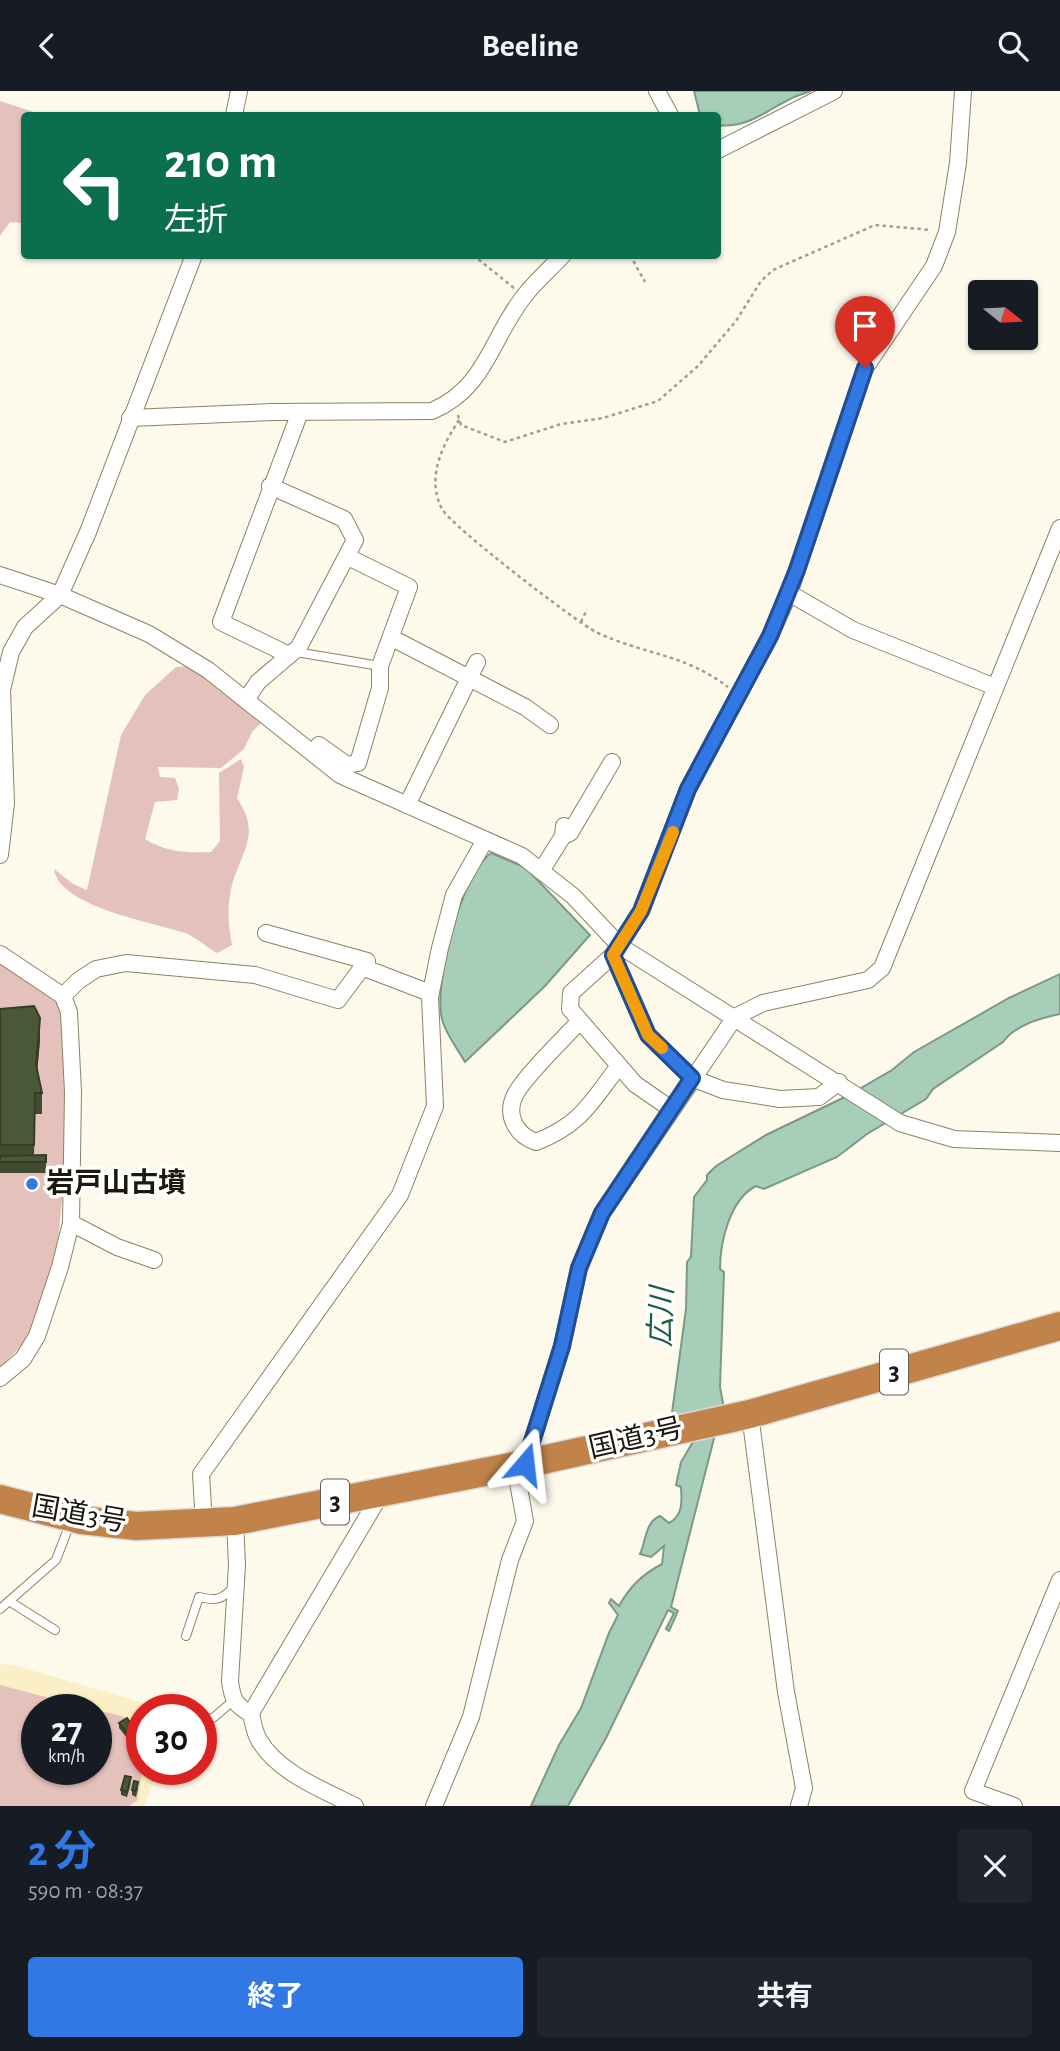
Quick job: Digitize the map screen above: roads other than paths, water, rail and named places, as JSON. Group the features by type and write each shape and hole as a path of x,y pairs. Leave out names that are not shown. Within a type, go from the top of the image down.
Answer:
{"highway":[{"name":"国道3号","path":"0,1499 72,1518 136,1527 235,1521 520,1465 740,1416 1060,1327"}],"street":[{"path":"235,112 239,91"},
{"path":"657,91 668,112"},
{"path":"721,147 834,91"},
{"path":"671,1109 635,1084 580,1021 570,1009 571,993 617,951 646,900 688,789 770,636 789,593 865,368 934,266 947,232 958,163 963,91"},
{"path":"0,855 6,803 2,691 11,652 25,627 60,595 88,532 192,259"},
{"path":"130,418 432,411 455,401 474,383 494,341 524,296 559,259"},
{"path":"291,653 221,622 300,412"},
{"path":"246,700 258,682 291,653 348,557 355,540 344,519 270,487"},
{"path":"434,1806 471,1717 510,1560 525,1521 520,1465 562,1346 579,1268 602,1213 735,1017 763,1003 869,980 882,968 995,687 1054,562 1060,528"},
{"path":"269,718 273,712 347,765 358,763 380,688 380,666 409,587 348,557"},
{"path":"0,575 60,595 149,634 208,670 340,775 522,856 573,896 617,951 648,1035 692,1078 723,1090 780,1099 819,1097 843,1085"},
{"path":"789,593 853,630 995,687"},
{"path":"391,638 525,707 550,725"},
{"path":"407,805 477,662"},
{"path":"541,871 563,830 570,833 611,762"},
{"path":"204,1524 201,1474 400,1195 435,1106 437,1092 430,1041 430,993 454,895 485,840"},
{"path":"63,996 78,981 96,969 127,963 255,975 338,1000 368,961 266,933"},
{"path":"617,951 735,1017 900,1123 954,1139 1060,1143"},
{"path":"0,954 63,996 69,1012 73,1051 71,1223 60,1267 37,1336 23,1359 0,1378"},
{"path":"362,967 430,993"},
{"path":"580,1021 515,1095 511,1121 514,1126 536,1142 563,1132 582,1115 619,1066"},
{"path":"71,1223 117,1247 155,1260"},
{"path":"740,1416 804,1788 799,1806"},
{"path":"355,1806 311,1784 268,1753 257,1738 251,1713 382,1492"},
{"path":"235,1521 236,1585 230,1681 234,1700 242,1709 251,1713"},
{"path":"1014,1806 974,1791 1060,1580"}],"lane":[{"path":"291,653 380,666"},
{"path":"0,1609 56,1560 72,1518"},
{"path":"186,1636 199,1597 213,1601 222,1599 236,1585"},
{"path":"9,1601 55,1630"},
{"path":"217,1715 234,1700"}],"place":[{"name":"岩戸山古墳","path":"32,1184"}],"water label":[{"name":"広川","path":"662,1317"}]}
